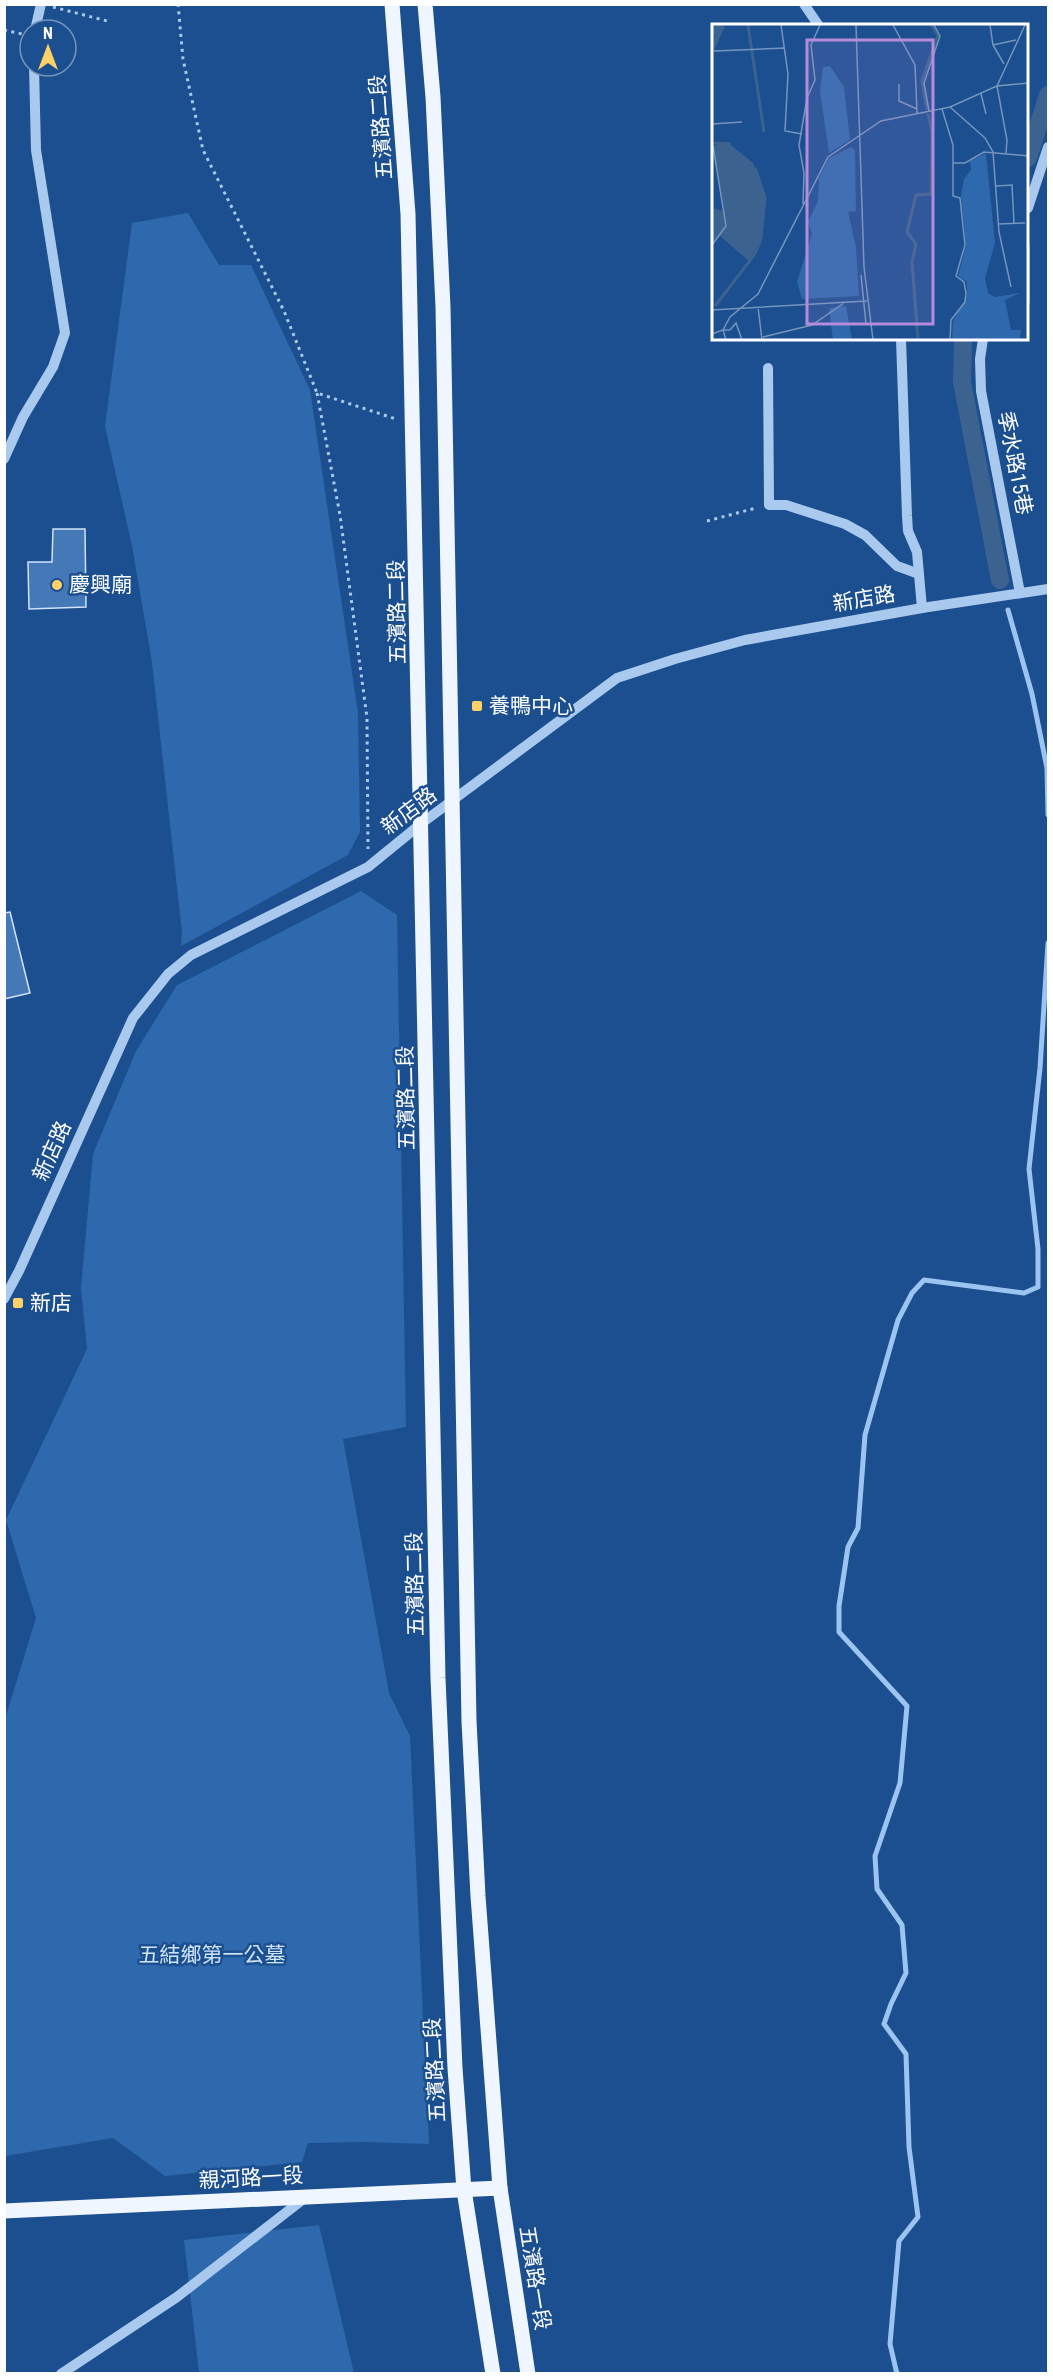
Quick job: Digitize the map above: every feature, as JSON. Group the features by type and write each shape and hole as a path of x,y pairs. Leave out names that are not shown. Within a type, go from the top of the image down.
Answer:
{"main road":[{"name":"五濱路二段","path":"392,4 408,214 438,1678 455,2068 464,2190"},
{"path":"424,4 433,97 443,307 470,1721 478,1896 500,2188"},
{"name":"親河路一段","path":"4,2211 500,2188"},
{"name":"五濱路一段","path":"500,2188 528,2373"},
{"path":"464,2190 493,2373"}],"street":[{"path":"804,4 818,24"},
{"path":"4,459 23,417 53,367 65,333 36,150 34,78"},
{"path":"1029,205 1048,147"},
{"path":"901,340 908,531 917,552 922,608"},
{"name":"季水路15巷","path":"982,340 981,391 1020,593"},
{"path":"768,368 770,504 786,505 845,524 865,535 897,566 919,574"},
{"name":"新店路","path":"4,1299 19,1271 134,1018 168,974 191,956 368,867 422,823 617,678 744,640 922,608 1048,589"},
{"path":"61,2373 177,2297 306,2197"}],"path":[{"path":"42,4 111,22"},
{"path":"178,4 183,59 203,150 284,311 317,393 340,515 367,718 368,867"},
{"path":"317,393 413,424"},
{"path":"707,521 770,504"}],"green space":[{"path":"188,213 219,265 251,265 310,390 358,713 360,832 348,855 181,946 182,932 152,662 132,546 105,426 132,223"},
{"name":"五結鄉第一公墓","path":"361,891 397,915 406,1427 343,1439 389,1693 410,1736 429,2144 308,2143 302,2162 165,2176 113,2138 5,2156 5,1719 36,1618 6,1520 87,1349 81,1288 93,1154 136,1051 177,985"},
{"path":"319,2225 354,2373 199,2373 184,2240"}],"building":[{"name":"慶興廟","path":"53,529 85,529 86,607 29,609 28,562 52,562"},
{"path":"10,912 30,993 4,999 4,913"}],"waterway":[{"path":"1029,155 1048,95"},
{"path":"963,340 962,382 1000,580"},
{"path":"1008,610 1032,694 1047,768 1048,815"},
{"path":"897,2374 890,2344 899,2241 918,2217 909,2147 906,2054 884,2024 906,1973 902,1925 877,1889 875,1856 900,1783 907,1706 839,1632 839,1606 848,1547 858,1528 865,1435 898,1320 912,1293 924,1280 1024,1293 1038,1287 1038,1249 1029,1169 1040,1068 1048,943"}],"place":[{"name":"慶興廟","path":"57,585"},
{"name":"養鴨中心","path":"477,706"},
{"name":"新店","path":"18,1303"}]}
